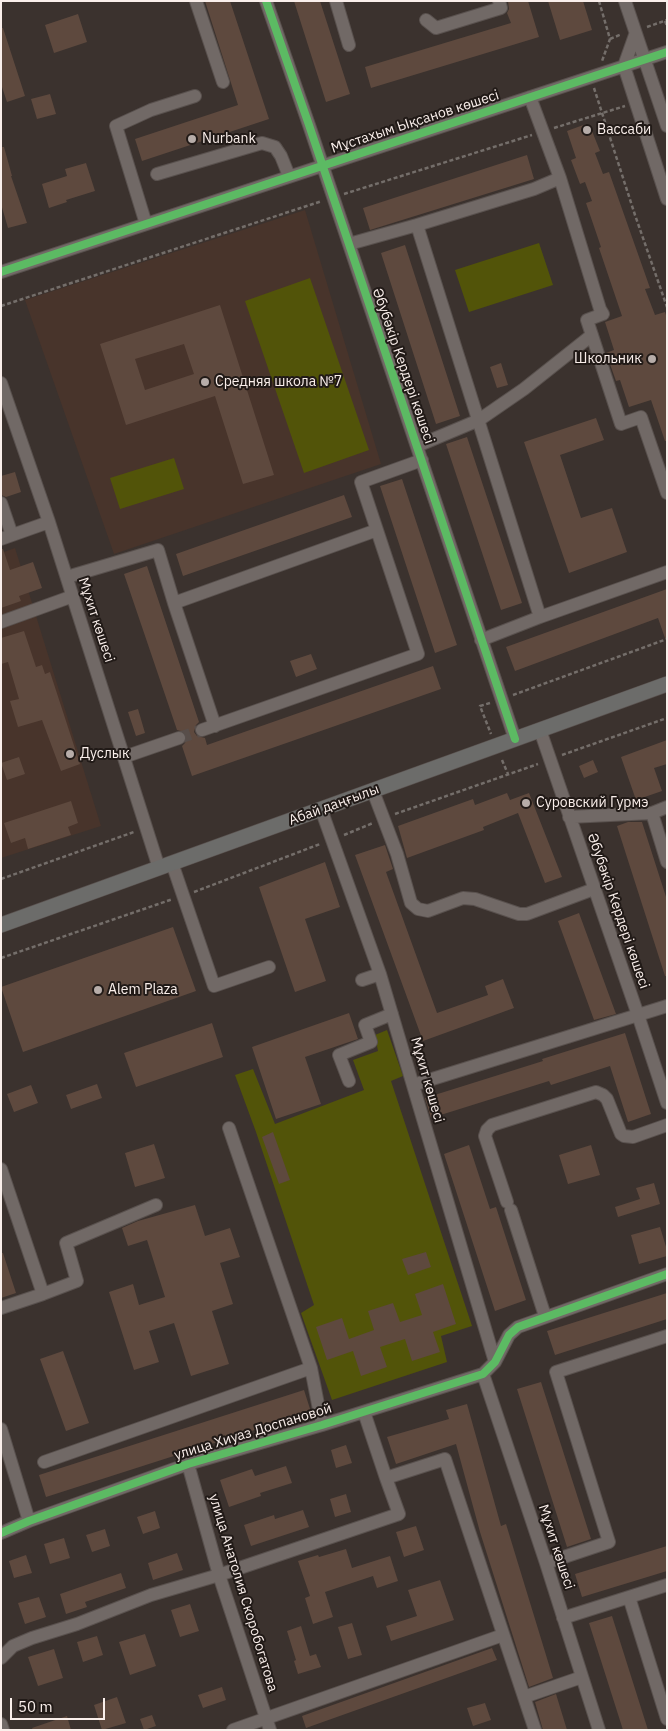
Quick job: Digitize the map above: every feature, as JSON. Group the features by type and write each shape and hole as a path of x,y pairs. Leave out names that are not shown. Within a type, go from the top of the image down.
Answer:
{"main road":[{"name":"Абай даңғылы","path":"1,925 667,684"}],"street":[{"path":"196,1 223,82"},
{"name":"Әбубәкір Кердері көшесі","path":"266,1 515,739"},
{"path":"336,1 349,45"},
{"path":"426,20 436,28 501,8 499,1"},
{"path":"625,1 667,126"},
{"path":"636,35 624,66 667,199"},
{"name":"Мұстахым Ықсанов көшесі","path":"1,272 667,52"},
{"path":"146,224 116,126 151,110 196,96"},
{"path":"530,97 560,178 603,314 587,320 621,424 641,417 667,494"},
{"path":"157,174 262,143 275,147 290,176"},
{"path":"348,244 534,189 560,178"},
{"path":"417,225 540,617"},
{"path":"417,446 479,420 524,389 592,336"},
{"name":"Мұхит көшесі","path":"1,383 49,522 124,756 165,866 214,986 269,967"},
{"path":"202,730 418,654 361,482 422,460"},
{"path":"1,503 6,537 49,522"},
{"path":"174,603 377,530"},
{"path":"67,578 158,550 215,726"},
{"path":"481,640 667,572"},
{"path":"1,622 73,596"},
{"name":"Әбубәкір Кердері көшесі","path":"540,730 667,1103"},
{"path":"124,756 179,738"},
{"path":"373,791 397,854 411,904 418,909 428,911 463,898 475,899 519,914 527,914 594,889"},
{"path":"569,817 652,812 667,807"},
{"name":"Мұхит көшесі","path":"321,809 380,974 495,1362"},
{"path":"652,812 667,862"},
{"path":"362,980 380,974"},
{"path":"413,1084 667,1006"},
{"path":"349,1080 339,1055 371,1042 364,1025 392,1014"},
{"path":"545,1316 485,1136 487,1130 492,1125 596,1092 607,1099 621,1134 624,1136 633,1137 667,1126"},
{"path":"229,1128 311,1368 322,1425"},
{"path":"1,1169 43,1294"},
{"path":"1,1308 77,1281 66,1244 156,1205"},
{"name":"улица Хиуаз Доспановой","path":"1,1533 29,1521 188,1464 322,1425 483,1374 495,1362 508,1335 518,1327 667,1274"},
{"path":"546,1562 609,1542 556,1372 667,1336"},
{"path":"44,1462 311,1368"},
{"name":"Мұхит көшесі","path":"483,1374 546,1562 599,1730"},
{"path":"1,1658 13,1646 32,1638 77,1624 151,1595 218,1575 398,1514 364,1412"},
{"path":"1,1429 29,1521"},
{"path":"386,1478 445,1459 535,1730"},
{"name":"улица Анатолия Скоробогатова","path":"188,1464 218,1575 268,1724"},
{"path":"563,1618 667,1585"},
{"path":"630,1597 667,1719"},
{"path":"233,1730 268,1724 503,1635"},
{"path":"524,1697 582,1677"},
{"path":"1,1724 3,1730"}],"path":[{"path":"600,1 610,39 594,88 634,215 667,307"},
{"path":"665,21 667,26"},
{"path":"512,696 667,640"},
{"path":"491,703 480,706 491,734"},
{"path":"502,760 508,774"},
{"path":"1,879 134,832"}],"shaded area":[{"name":"Средняя школа №7","path":"305,210 381,464 114,554 25,300"},
{"path":"539,243 553,285 469,312 455,270"},
{"path":"310,278 369,450 304,473 245,301"},
{"path":"174,458 184,489 120,509 110,478"},
{"path":"15,548 101,826 1,858 1,553"},
{"path":"387,1030 403,1076 391,1081 472,1326 441,1336 447,1362 332,1400 301,1313 314,1305 235,1075 253,1069 275,1124 364,1090 353,1060 378,1051 375,1035"}],"building":[{"path":"205,1 230,1 269,119 142,161 135,139 238,105"},
{"path":"294,1 320,1 350,94 326,102"},
{"path":"508,1 528,1 539,37 371,88 365,67 511,23 507,13 509,9"},
{"path":"548,1 583,1 592,30 560,40"},
{"path":"78,14 87,42 54,53 45,25"},
{"path":"1,28 3,28 25,96 7,102 1,84"},
{"path":"50,94 56,114 37,119 31,99"},
{"path":"586,124 589,132 592,131 600,151 595,153 603,174 609,172 650,288 645,289 655,315 665,312 667,318 667,441 665,441 651,400 629,407 620,380 616,381 606,353 614,350 605,322 622,316 586,203 592,201 585,182 580,184 571,160 576,158 567,131"},
{"path":"1,147 4,147 11,176 27,223 8,228 1,204"},
{"path":"527,155 534,179 370,230 363,208"},
{"path":"86,163 95,191 66,200 67,202 49,208 42,184 67,176 65,169"},
{"path":"405,245 460,416 436,424 381,253"},
{"path":"220,305 274,475 243,484 215,396 126,425 100,344","holes":["184,344 194,374 145,390 135,359"]},
{"path":"501,363 508,385 497,388 490,367"},
{"path":"596,418 604,440 560,455 581,518 612,508 627,552 569,573 524,442"},
{"path":"467,437 522,603 501,610 446,444"},
{"path":"15,472 21,492 6,497 1,495 1,476"},
{"path":"402,479 457,645 435,653 380,486"},
{"path":"344,495 352,517 183,576 176,554"},
{"path":"1,549 3,549 10,570 33,562 42,588 19,596 21,601 1,608"},
{"path":"147,566 199,722 194,732 197,736 205,738 207,745 433,666 441,689 192,776 182,746 187,736 184,732 177,730 124,574"},
{"path":"667,589 667,638 665,638 658,618 515,671 506,647"},
{"path":"24,631 36,667 42,665 45,674 50,672 80,764 61,771 42,720 18,727 10,701 19,699 8,662 1,664 1,638"},
{"path":"311,654 317,669 296,677 290,661"},
{"path":"138,709 145,733 136,736 128,712"},
{"path":"667,740 667,764 654,768 662,791 636,800 621,757"},
{"path":"19,757 25,774 7,780 1,763"},
{"path":"593,760 598,772 584,778 579,766"},
{"path":"507,793 510,800 529,793 562,877 545,883 518,813 483,827 484,830 407,858 398,826 473,799 475,805"},
{"path":"71,801 78,823 68,827 71,835 28,849 25,838 11,843 4,823"},
{"path":"628,822 642,822 667,900 667,976 665,976 617,826"},
{"path":"385,845 393,869 386,872 437,1013 488,995 485,986 503,979 514,1008 423,1041 355,855"},
{"path":"325,862 340,907 305,919 326,981 295,992 259,887"},
{"path":"579,913 616,1014 594,1020 558,921"},
{"name":"Alem Plaza","path":"173,927 196,991 23,1052 1,987"},
{"path":"349,1013 358,1039 305,1057 321,1104 276,1119 252,1047"},
{"path":"212,1023 223,1057 136,1087 124,1053"},
{"path":"625,1033 651,1114 628,1122 610,1066 551,1085 549,1081 431,1118 425,1098"},
{"path":"97,1084 102,1098 71,1109 66,1095"},
{"path":"31,1085 38,1103 14,1112 7,1094"},
{"path":"273,1132 290,1180 279,1184 262,1137"},
{"path":"154,1144 165,1178 135,1187 125,1153"},
{"path":"469,1145 490,1209 496,1207 526,1300 495,1311 444,1154"},
{"path":"591,1145 600,1175 568,1184 559,1155"},
{"path":"654,1183 660,1204 618,1217 615,1207 640,1199 636,1188"},
{"path":"195,1205 205,1236 230,1228 240,1257 220,1263 233,1304 212,1311 229,1364 191,1376 174,1323 149,1331 159,1362 134,1370 109,1292 133,1284 139,1305 165,1297 147,1240 128,1246 122,1228 138,1221"},
{"path":"660,1227 667,1256 639,1264 631,1235"},
{"path":"426,1252 431,1267 408,1275 402,1259"},
{"path":"1,1253 3,1253 16,1293 1,1298"},
{"path":"443,1284 456,1324 433,1332 440,1352 412,1361 405,1339 380,1347 387,1367 361,1376 353,1351 327,1360 316,1327 342,1318 349,1339 374,1330 368,1311 393,1303 400,1322 422,1315 415,1294"},
{"path":"667,1293 667,1319 555,1355 547,1331"},
{"path":"63,1351 89,1423 66,1431 40,1359"},
{"path":"541,1382 591,1539 567,1547 517,1389"},
{"path":"304,1390 311,1412 46,1497 39,1475"},
{"path":"467,1404 501,1526 506,1524 553,1678 529,1687 480,1532 456,1444 396,1464 387,1437 449,1419 446,1410"},
{"path":"346,1445 352,1463 336,1468 331,1450"},
{"path":"286,1466 292,1483 260,1493 261,1496 229,1507 220,1480 252,1469 255,1476"},
{"path":"346,1494 351,1512 335,1517 330,1499"},
{"path":"303,1510 309,1527 251,1546 244,1525 274,1515 275,1519"},
{"path":"155,1511 160,1528 143,1534 137,1517"},
{"path":"416,1526 424,1550 404,1557 396,1532"},
{"path":"105,1529 110,1546 92,1552 86,1535"},
{"path":"64,1538 70,1558 50,1564 44,1544"},
{"path":"667,1546 667,1571 582,1597 575,1574"},
{"path":"346,1549 352,1568 390,1556 398,1581 377,1588 373,1576 325,1592 333,1617 313,1624 305,1598 310,1596 298,1561"},
{"path":"177,1553 183,1570 153,1580 148,1563"},
{"path":"26,1555 32,1573 14,1578 9,1561"},
{"path":"121,1573 126,1588 85,1602 87,1607 66,1614 60,1594"},
{"path":"440,1580 454,1620 391,1641 386,1626 417,1616 408,1590"},
{"path":"39,1597 46,1617 25,1624 18,1603"},
{"path":"190,1604 199,1631 180,1637 171,1610"},
{"path":"612,1616 648,1730 623,1730 589,1623"},
{"path":"352,1623 362,1655 348,1659 338,1627"},
{"path":"301,1626 310,1656 316,1654 321,1667 298,1674 294,1661 296,1660 287,1631"},
{"path":"145,1634 156,1666 130,1675 119,1642"},
{"path":"97,1636 103,1655 83,1662 77,1642"},
{"path":"492,1648 497,1660 306,1728 302,1716"},
{"path":"54,1649 63,1678 38,1686 28,1657"},
{"path":"222,1687 226,1700 203,1708 198,1695"},
{"path":"556,1694 567,1730 543,1730 535,1702"},
{"path":"117,1697 126,1723 102,1730 94,1705"},
{"path":"485,1703 491,1720 473,1726 467,1708"},
{"path":"152,1715 156,1726 144,1730 140,1719"},
{"path":"67,1716 71,1730 33,1730 32,1728"}],"tunnel":[{"path":"179,738 202,730"}],"cycle path":[{"path":"266,1 515,739"},
{"path":"1,272 667,52"},
{"path":"1,1533 29,1521 188,1464 322,1425 483,1374 495,1362 509,1335 518,1327 667,1274"}],"place":[{"name":"Вассаби","path":"587,130"},
{"name":"Nurbank","path":"192,139"},
{"name":"Школьник","path":"652,359"},
{"name":"Средняя школа №7","path":"205,382"},
{"name":"Дуслык","path":"70,754"},
{"name":"Суровский Гурмэ","path":"526,803"},
{"name":"Alem Plaza","path":"98,990"}]}
